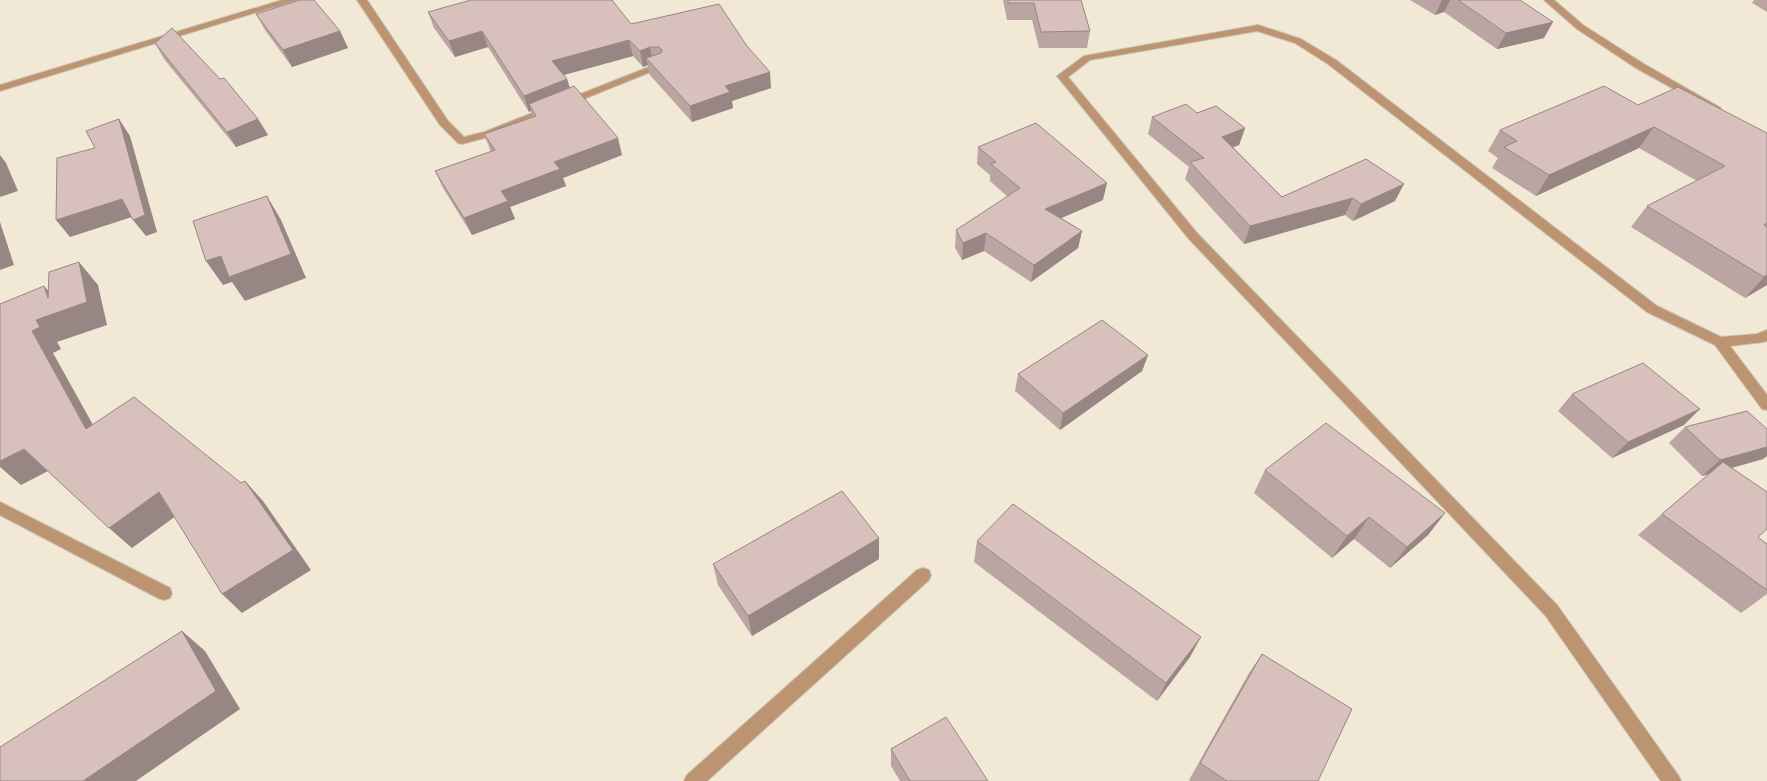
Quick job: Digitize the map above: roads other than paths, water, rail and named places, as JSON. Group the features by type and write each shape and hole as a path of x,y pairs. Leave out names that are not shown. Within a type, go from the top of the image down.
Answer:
{"street":[{"path":"0,88 292,0"},
{"path":"362,0 444,123 462,141 488,134 658,67"},
{"path":"1549,0 1587,32 1640,66 1725,112"},
{"path":"1672,781 1552,610 1193,236 1062,76 1087,58 1258,28 1298,41 1332,62 1652,309 1720,342 1767,405"},
{"path":"1720,342 1759,339 1767,335"},
{"path":"0,508 164,593"},
{"path":"693,781 923,575"}]}
